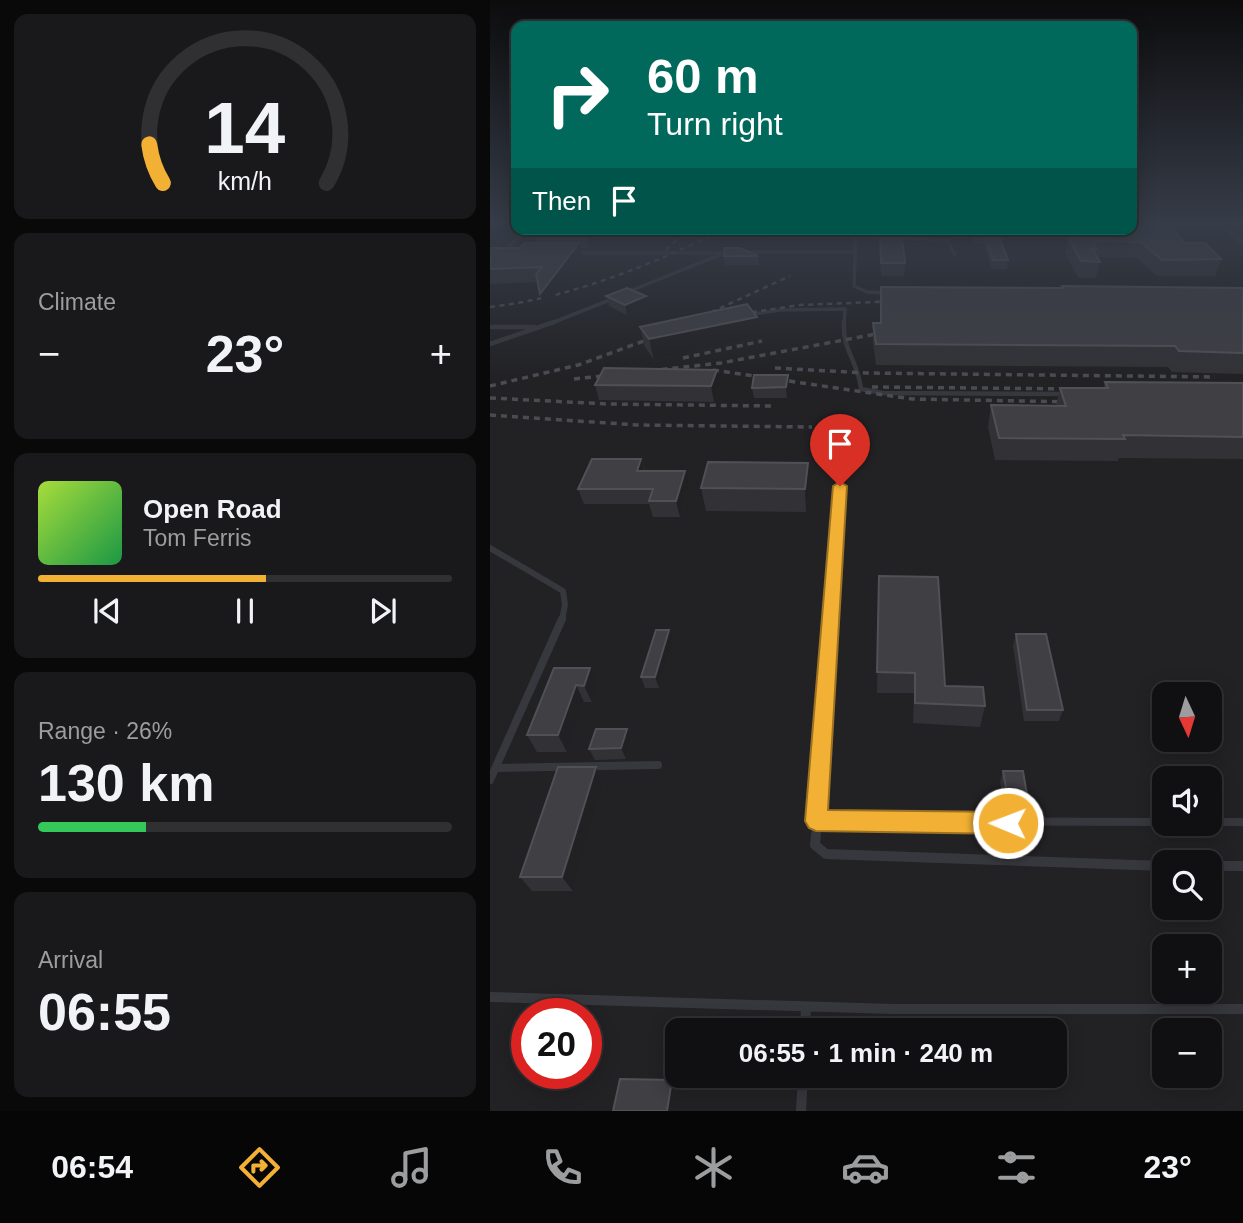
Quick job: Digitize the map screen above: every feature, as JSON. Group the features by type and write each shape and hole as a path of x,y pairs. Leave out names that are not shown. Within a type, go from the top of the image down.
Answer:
{"lane":[{"path":"490,344 595,307 672,274"},
{"path":"854,274 854,286 867,292 898,293"},
{"path":"734,318 780,310 845,309 843,339 859,372 861,389 883,393 1069,394"},
{"path":"490,327 538,327"},
{"path":"840,486 815,845 826,854 1152,866"},
{"path":"490,548 563,591 565,605 561,623 490,780"},
{"path":"496,768 658,765"},
{"path":"816,821 1152,822"},
{"path":"1222,822 1243,822"},
{"path":"1222,866 1243,866"},
{"path":"490,997 806,1007 1243,1009"},
{"path":"806,1007 806,1018"},
{"path":"801,1111 802,1088"}],"shaded area":[{"path":"490,274 1243,274 1243,1111 490,1111"}],"building":[{"path":"536,274 555,274 540,294"},
{"path":"1062,286 1243,288 1243,353 1179,351 1175,346 876,344 873,323 881,323 881,287 1063,288"},
{"path":"627,288 646,296 625,305 606,296"},
{"path":"747,304 757,317 649,339 640,327"},
{"path":"604,368 717,370 711,386 595,385"},
{"path":"754,375 788,375 786,387 752,388"},
{"path":"1105,382 1243,383 1243,437 1123,435 1125,439 999,438 991,405 1066,406 1060,388 1108,388"},
{"path":"592,459 641,459 637,471 685,471 676,501 649,501 653,489 578,489"},
{"path":"708,462 808,463 805,489 701,488"},
{"path":"879,576 938,577 945,686 983,687 985,706 915,703 915,673 877,672"},
{"path":"656,630 669,630 655,677 641,677"},
{"path":"1016,634 1046,634 1063,710 1027,710"},
{"path":"554,668 590,668 584,686 576,685 558,735 527,735"},
{"path":"596,729 627,729 621,748 589,749"},
{"path":"558,767 596,767 562,877 520,877"},
{"path":"1003,771 1023,771 1027,795 1007,794"},
{"path":"620,1079 665,1080 665,1088 671,1088 667,1111 613,1111"}],"railway":[{"path":"490,307 552,296 621,274"},
{"path":"694,320 790,276"},
{"path":"733,315 800,305 900,301"},
{"path":"574,379 721,363 892,331"},
{"path":"490,386 578,365 663,334"},
{"path":"683,358 762,341"},
{"path":"775,368 866,373 1215,377"},
{"path":"713,370 912,399 1078,402"},
{"path":"872,387 1079,389"},
{"path":"490,398 608,404 771,406"},
{"path":"490,415 637,425 812,427"}],"route":[{"path":"840,486 816,821 1008,823"}]}
